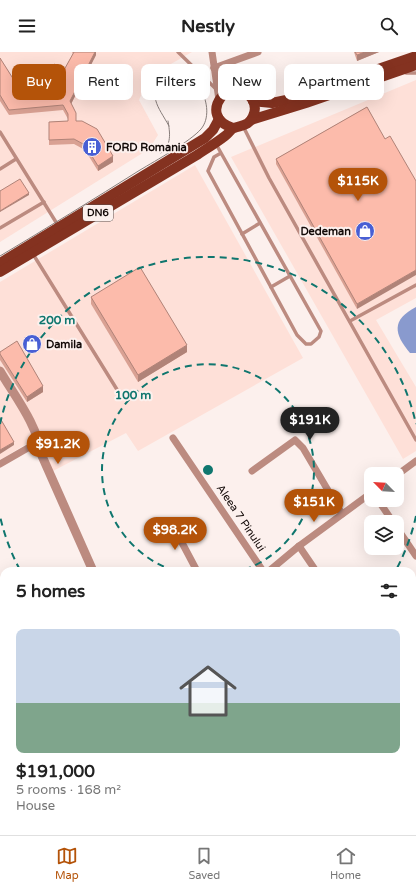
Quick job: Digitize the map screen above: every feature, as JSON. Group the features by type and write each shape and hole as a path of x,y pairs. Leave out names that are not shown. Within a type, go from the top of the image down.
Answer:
{"main road":[{"path":"219,100 217,109 219,118 223,123 243,125 255,111 253,101 272,103 291,99 416,56"},
{"name":"DN6","path":"384,77 416,65"},
{"name":"DN6","path":"0,272 243,125 317,100"},
{"name":"DN6","path":"0,263 60,228 205,138 213,130 219,118"}],"street":[{"path":"212,52 218,94"},
{"path":"214,68 258,52"},
{"path":"214,68 218,72"},
{"path":"0,371 27,415 40,441 42,456 92,567"},
{"name":"Aleea 7 Pinului","path":"173,438 260,567"},
{"path":"252,471 295,440 303,448 342,514"},
{"path":"0,464 40,441"},
{"path":"404,470 416,461"},
{"path":"274,567 299,546 364,498"},
{"path":"171,522 195,567"},
{"path":"404,538 416,556"},
{"path":"299,546 313,567"}],"lane":[{"path":"178,52 217,89"},
{"path":"384,78 409,72 416,73"},
{"path":"243,125 269,178 416,440"},
{"path":"0,132 60,228"},
{"path":"215,143 321,331 319,337 311,344 306,344 297,335 208,171 214,157 220,153"},
{"path":"0,169 16,159"},
{"path":"0,228 44,202"},
{"path":"242,234 260,223"},
{"path":"32,253 121,396"},
{"path":"271,287 290,276"},
{"path":"350,321 416,285"}],"shaded area":[{"path":"0,52 192,52 171,64 141,64 141,96 139,100 158,135 149,149 0,242"},
{"path":"416,80 416,298 376,320 416,387 416,451 403,459 231,157 368,100 384,100 384,93"},
{"path":"195,165 303,358 138,451 126,433 53,471 36,438 0,460 0,282"}],"water":[{"path":"416,307 416,353 410,353 398,334 398,328 402,317"}],"building":[{"path":"74,52 95,52 89,64 74,64 74,93 70,101 76,113 76,121 82,121 97,129 113,156 98,166 85,145 74,139 49,140 49,122 68,121 68,114 63,105 9,110 0,95 0,58 12,77 12,100 66,100 66,66"},
{"path":"355,52 365,52 357,55"},
{"name":"Dedeman","path":"367,107 385,139 390,136 416,181 416,270 357,304 276,159"},
{"path":"20,179 29,193 0,211 0,191"},
{"path":"140,267 187,345 138,375 91,297"},
{"path":"17,341 43,386 27,397 0,354 0,352"},
{"path":"0,418 14,442 0,450"}],"tram line":[{"path":"0,256 172,151 201,129 206,120 207,110 201,89 186,75 176,72 165,75 159,82 155,95 158,106 169,126"},
{"path":"161,153 165,150 169,143 170,134 168,121"}],"place":[{"name":"FORD Romania","path":"92,147"},
{"name":"Dedeman","path":"365,231"},
{"name":"Damila","path":"32,344"}]}
